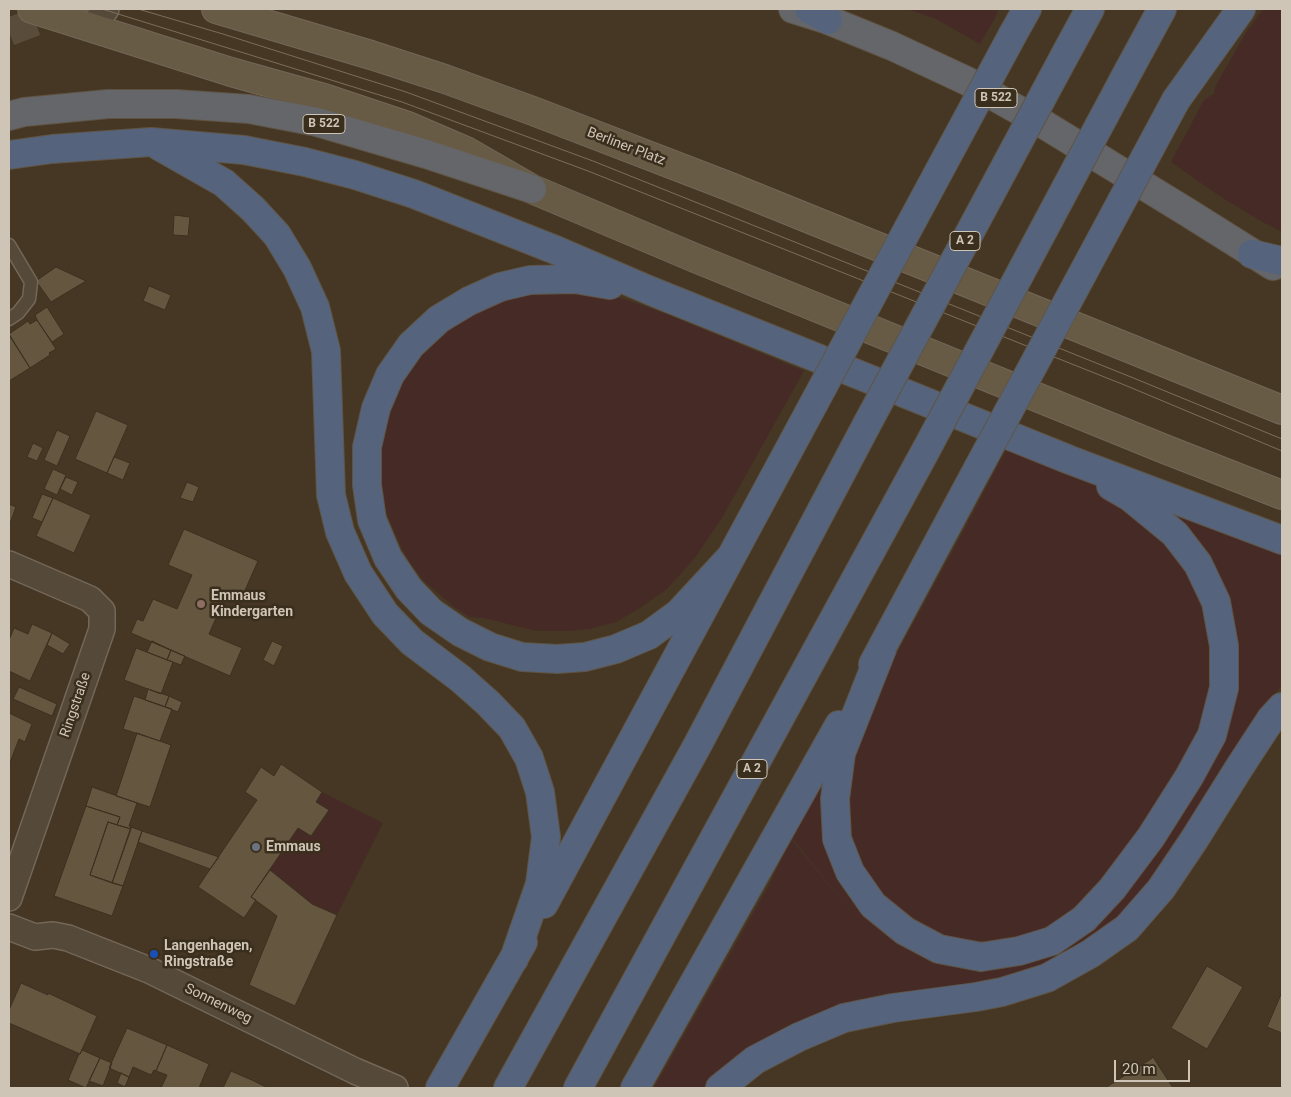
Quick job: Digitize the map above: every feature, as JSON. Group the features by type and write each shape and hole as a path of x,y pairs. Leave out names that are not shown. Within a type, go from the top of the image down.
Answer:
{"highway":[{"name":"B 522","path":"793,9 818,14 967,81 1060,134 1164,197 1282,272"},
{"path":"440,1088 514,959 1027,9"},
{"name":"A 2","path":"508,1088 697,746 1090,9"},
{"name":"A 2","path":"578,1088 926,450 1162,9"},
{"path":"635,1088 882,649 1224,9"},
{"path":"1176,100 1241,9"},
{"name":"B 522","path":"9,116 24,112 108,104 176,104 249,109 318,122 426,154 532,189"},
{"path":"9,155 52,149 151,142 244,150 305,162 355,175 414,194 1070,460 1282,540"},
{"path":"151,142 224,182 253,208 276,235 297,268 315,307 326,351 332,495 340,532 358,573 385,614 412,642 461,679 488,703 512,728 529,758 540,792 546,837 540,884 514,959"},
{"path":"1252,254 1282,261"},
{"path":"651,291 575,279 530,280 500,288 469,300 439,319 411,345 390,375 376,408 367,446 367,485 372,520 388,558 410,589 431,612 460,632 490,647 522,657 557,660 585,657 616,650 649,635 679,613 730,558"},
{"path":"882,649 841,753 835,799 837,839 850,872 873,905 904,931 939,949 981,957 1019,951 1052,941 1084,919 1112,889 1151,837 1189,777 1212,735 1224,688 1224,646 1216,602 1198,564 1175,534 1130,497 1070,460"},
{"path":"720,1088 755,1060 799,1037 844,1018 894,1008 1002,992 1047,978 1090,954 1127,928 1160,888 1194,840 1271,719 1282,707"}],"main road":[{"path":"32,9 98,15 231,72 324,98 408,126 466,151 532,189 836,316 1282,495"},
{"name":"Berliner Platz","path":"216,9 371,55 445,79 532,111 728,186 1282,410"}],"street":[{"name":"Ringstraße","path":"9,564 90,599 102,611 102,629 9,898"},
{"name":"Sonnenweg","path":"9,927 35,937 53,935 68,938 149,970 351,1079 395,1088"}],"lane":[{"path":"9,245 31,282 30,298 18,313 9,319"}],"shaded area":[{"path":"907,9 999,9 980,44 936,19"},
{"path":"1263,9 1282,9 1282,232 1218,195 1171,162 1204,100 1214,94 1215,87 1245,34"},
{"path":"544,289 612,296 627,300 669,315 804,371 722,518 694,559 667,589 640,608 616,622 590,629 536,631 484,618 470,617 454,607 424,581 402,549 386,512 380,479 380,450 385,418 405,372 442,332 485,303"},
{"path":"1007,448 1076,476 1100,488 1157,529 1199,590 1211,634 1210,695 1197,735 1170,783 1121,856 1105,878 1088,896 1063,917 1026,935 999,941 973,941 933,933 895,908 879,892 854,854 847,832 847,769 879,686"},
{"path":"1169,509 1282,551 1282,685 1243,737 1175,845 1141,891 1115,920 1081,948 1017,976 958,986 901,992 860,1000 824,1011 771,1035 702,1088 654,1088 769,885 791,839 865,929 791,837 818,786 824,791 847,888 996,965 1133,881 1237,645 1234,619 1229,602 1222,581 1208,552 1188,526"},
{"path":"322,792 383,823 337,915 312,904 270,870 298,828 312,836 328,811 316,802"}],"building":[{"path":"174,215 190,217 188,236 173,235"},
{"path":"56,267 86,281 51,302 36,281"},
{"path":"149,286 171,295 165,310 143,301"},
{"path":"47,307 64,334 52,342 35,315"},
{"path":"37,320 56,349 30,368 9,334 28,321 30,324"},
{"path":"9,335 30,368 9,381"},
{"path":"96,411 128,425 107,473 75,459"},
{"path":"57,430 70,436 57,466 44,460"},
{"path":"33,443 43,448 37,461 27,457"},
{"path":"114,457 130,463 123,480 107,473"},
{"path":"53,469 66,475 57,495 44,489"},
{"path":"66,477 78,482 72,495 60,489"},
{"path":"187,482 199,487 193,502 180,498"},
{"path":"42,494 53,498 42,522 32,518"},
{"path":"53,498 91,515 74,553 36,536"},
{"path":"9,504 16,507 9,526"},
{"name":"Emmaus Kindergarten","path":"184,529 258,561 242,597 228,591 209,634 242,648 230,676 131,633 137,619 143,621 153,599 177,609 192,575 168,565"},
{"path":"32,624 52,633 30,681 9,671 9,640 14,628 28,634"},
{"path":"52,633 70,644 63,654 47,645"},
{"path":"152,641 171,650 167,660 147,652"},
{"path":"272,641 283,646 274,666 263,660"},
{"path":"136,648 173,662 161,694 124,680"},
{"path":"171,650 185,656 181,665 167,660"},
{"path":"19,687 57,704 52,716 13,699"},
{"path":"148,689 169,696 165,707 145,700"},
{"path":"134,696 172,709 160,741 123,729"},
{"path":"169,696 182,702 178,712 165,707"},
{"path":"9,713 32,724 25,742 19,739 9,765"},
{"path":"137,733 171,745 150,807 116,796"},
{"name":"Emmaus","path":"281,764 322,792 316,802 329,810 311,836 298,828 251,897 256,900 244,918 198,887 257,800 245,792 261,767 274,776"},
{"path":"92,787 137,803 129,826 131,829 117,825 120,817 86,806"},
{"path":"86,806 120,817 117,825 108,822 90,875 123,886 112,916 54,896"},
{"path":"108,822 131,829 112,883 90,875"},
{"path":"131,827 142,831 123,886 112,883"},
{"path":"142,831 219,857 210,869 138,842"},
{"path":"270,870 312,904 337,915 295,1006 249,985 277,916 251,897"},
{"path":"1207,966 1243,987 1207,1049 1171,1028"},
{"path":"21,983 48,995 48,993 97,1016 80,1054 9,1023 9,1010"},
{"path":"1282,992 1282,1033 1267,1027"},
{"path":"127,1028 167,1045 156,1071 154,1070 151,1075 133,1067 129,1077 109,1068"},
{"path":"167,1045 209,1064 199,1088 161,1088 167,1075 156,1071"},
{"path":"82,1050 100,1058 86,1088 68,1080"},
{"path":"1153,1057 1173,1088 1105,1088 1151,1059"},
{"path":"100,1058 112,1063 103,1086 89,1081"},
{"path":"231,1071 254,1081 268,1088 223,1088"},
{"path":"121,1073 129,1077 125,1087 117,1083"}],"tunnel":[{"path":"9,32 66,10"}],"tram line":[{"path":"102,9 402,102 588,171 1127,386 1282,451"},
{"path":"138,9 406,92 593,161 1282,439"}],"place":[{"name":"Emmaus Kindergarten","path":"201,604"},
{"name":"Emmaus","path":"256,847"},
{"name":"Langenhagen, Ringstraße","path":"154,954"}]}
